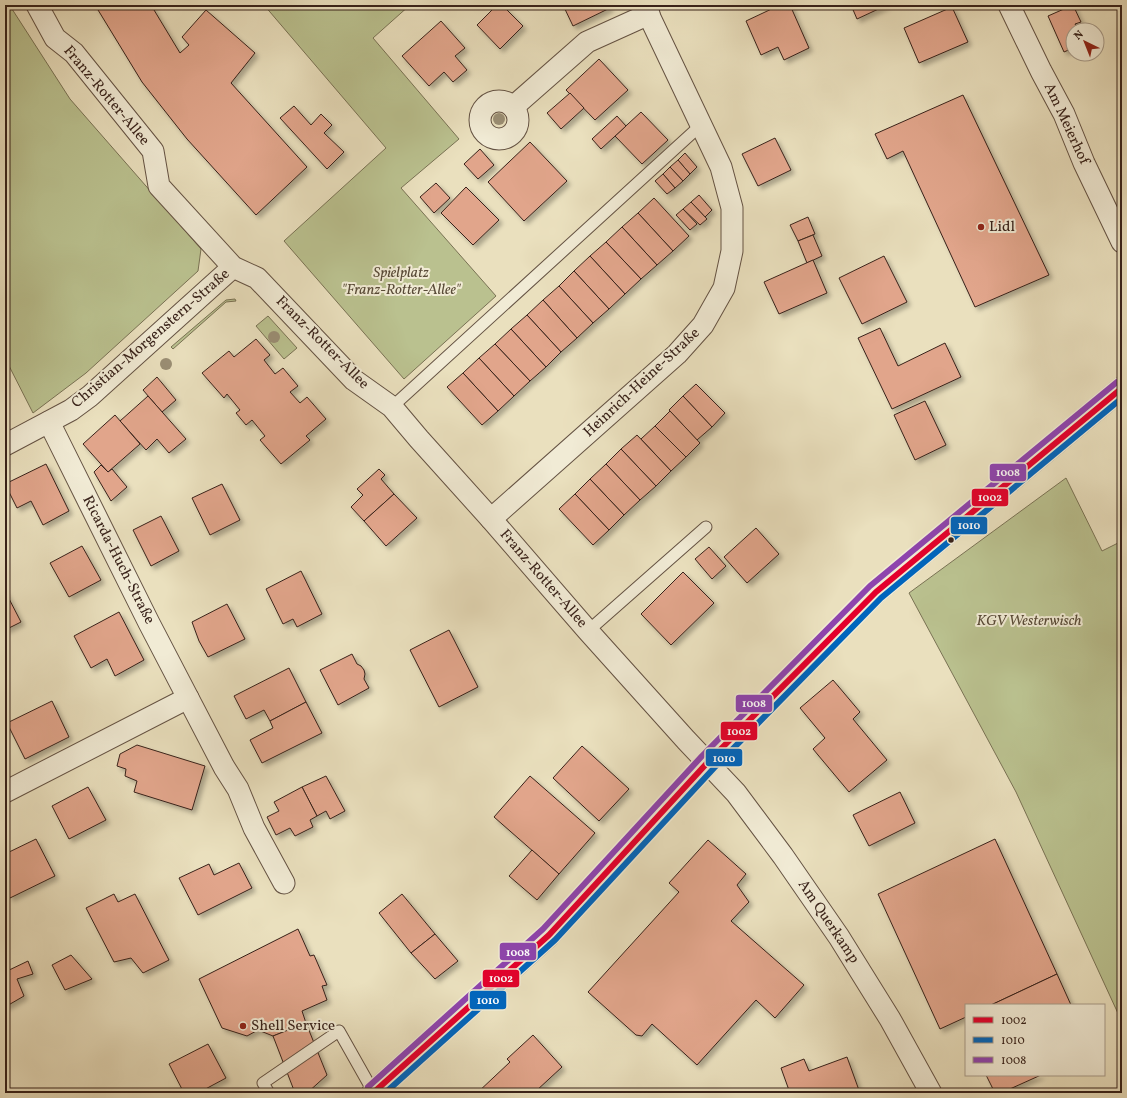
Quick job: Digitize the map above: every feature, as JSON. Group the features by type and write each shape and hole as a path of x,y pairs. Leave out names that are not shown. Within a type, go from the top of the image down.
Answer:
{"street":[{"name":"Franz-Rotter-Allee","path":"37,5 55,38 74,53 152,151 159,186 233,267 257,278 354,380 392,407 588,631 686,740 708,762"},
{"name":"Am Meierhof","path":"1009,5 1040,71 1064,114 1084,163 1122,242"},
{"name":"Heinrich-Heine-Straße","path":"491,519 677,354 703,325 724,288 732,251 732,208 721,167 647,10 587,42 514,107"},
{"name":"Christian-Morgenstern-Straße","path":"5,445 71,410 90,396 233,267"},
{"path":"373,1093 549,935 708,762 876,592 1122,388"},
{"name":"Ricarda-Huch-Straße","path":"49,422 188,698 224,767 238,789 254,828 284,883"},
{"path":"7,794 188,698"},
{"name":"Am Querkamp","path":"708,762 741,799 783,856 839,937 890,1019 931,1093"}],"lane":[{"path":"392,407 700,125"},
{"path":"588,631 706,527"},
{"path":"269,1093 263,1083 339,1031 373,1093"}],"green space":[{"name":"Spielplatz \"Franz-Rotter-Allee\"","path":"264,5 410,5 373,38 459,139 401,188 496,296 404,379 284,241 386,148"},
{"path":"5,7 12,9 70,99 201,249 198,271 86,373 33,413 5,358"},
{"path":"235,299 236,301 226,302 173,349 171,347 226,300"},
{"path":"268,316 297,348 284,359 256,326"},
{"name":"KGV Westerwisch","path":"1066,478 1102,551 1122,541 1122,1022 1016,792 909,593"}],"building":[{"path":"95,5 151,5 180,53 189,45 182,37 206,10 255,53 231,83 307,167 256,215 187,139 142,82"},
{"path":"497,5 502,5 523,26 500,49 477,25"},
{"path":"563,5 608,5 610,8 573,26"},
{"path":"780,5 790,5 809,48 784,60 778,47 761,55 746,21"},
{"path":"851,5 887,5 857,19"},
{"path":"1073,5 1081,22 1065,22 1065,52 1064,52 1048,16"},
{"path":"952,7 968,42 919,63 904,28"},
{"path":"441,21 465,48 455,56 467,70 453,82 444,72 429,86 402,56"},
{"path":"599,59 628,90 595,120 566,90"},
{"path":"570,93 584,108 561,129 547,113"},
{"path":"963,95 1049,275 975,307 903,151 887,159 875,134"},
{"path":"294,106 311,125 321,114 332,125 324,133 344,152 327,169 280,118"},
{"path":"641,112 668,140 642,164 615,136"},
{"path":"617,116 626,126 601,149 592,139"},
{"path":"775,138 791,170 758,186 742,154"},
{"path":"530,142 567,181 524,221 488,182"},
{"path":"480,149 494,165 478,179 464,164"},
{"path":"685,153 697,167 690,174 678,160"},
{"path":"678,160 690,174 683,181 670,167"},
{"path":"670,167 683,181 675,188 663,174"},
{"path":"663,174 675,188 667,194 655,181"},
{"path":"436,183 450,198 434,213 420,197"},
{"path":"466,187 499,220 473,245 441,213"},
{"path":"699,195 712,210 705,217 691,202"},
{"path":"654,198 689,236 673,251 638,213"},
{"path":"691,202 707,219 700,225 683,209"},
{"path":"683,209 697,224 690,230 676,215"},
{"path":"638,213 673,251 657,265 622,227"},
{"path":"808,217 815,234 798,241 790,225"},
{"path":"622,227 657,265 641,279 606,242"},
{"path":"813,235 822,256 807,263 798,241"},
{"path":"606,242 641,279 625,294 590,256"},
{"path":"590,256 625,294 609,309 574,271"},
{"path":"884,256 907,302 862,324 839,278"},
{"path":"813,260 827,293 779,314 764,282"},
{"path":"574,271 609,309 593,323 559,286"},
{"path":"559,286 593,323 577,338 543,300"},
{"path":"543,300 577,338 561,352 527,315"},
{"path":"527,315 561,352 546,367 511,329"},
{"path":"880,328 898,366 945,343 961,377 892,409 858,338"},
{"path":"511,329 546,367 530,381 495,344"},
{"path":"256,339 270,355 264,360 275,374 283,368 298,386 290,392 300,403 307,397 326,419 306,436 310,440 281,464 260,440 265,436 252,420 246,425 236,413 240,410 227,394 224,398 202,373 229,351 234,357"},
{"path":"495,344 530,381 514,396 479,358"},
{"path":"479,358 514,396 498,411 463,373"},
{"path":"463,373 498,411 482,425 447,387"},
{"path":"157,377 176,400 162,412 143,390"},
{"path":"696,384 725,413 712,427 683,396"},
{"path":"148,396 186,439 169,453 157,439 146,450 120,421"},
{"path":"683,396 712,427 697,440 669,410"},
{"path":"925,401 946,445 915,460 894,415"},
{"path":"670,411 700,443 686,457 655,426"},
{"path":"115,415 140,444 108,472 83,444"},
{"path":"655,426 686,457 671,471 641,439"},
{"path":"637,435 671,471 656,486 621,449"},
{"path":"621,449 656,486 640,500 606,464"},
{"path":"46,464 69,511 43,525 31,501 17,508 5,484"},
{"path":"606,464 640,500 624,515 590,479"},
{"path":"101,465 108,472 112,469 127,487 111,501 94,472"},
{"path":"379,469 385,475 381,479 394,494 364,521 351,507 363,495 357,489"},
{"path":"590,479 624,515 609,530 575,494"},
{"path":"222,484 240,520 210,535 192,498"},
{"path":"394,494 417,518 386,546 364,521"},
{"path":"575,494 609,530 593,545 559,509"},
{"path":"161,516 179,551 151,566 133,530"},
{"path":"756,528 779,554 747,583 724,557"},
{"path":"82,546 101,580 69,597 50,563"},
{"path":"709,547 726,566 712,579 695,559"},
{"path":"301,571 322,614 297,627 293,619 283,624 266,589"},
{"path":"683,572 714,603 671,645 641,614"},
{"path":"5,591 21,622 5,630"},
{"path":"227,604 245,639 208,657 199,641 192,622"},
{"path":"119,612 144,660 115,676 107,659 91,668 74,636"},
{"path":"449,630 478,687 439,707 410,650"},
{"path":"352,654 357,664 364,670 364,679 369,688 338,705 320,670"},
{"path":"289,668 306,702 270,721 264,710 246,719 234,696"},
{"path":"833,680 860,712 853,719 887,760 849,792 813,749 825,738 800,708"},
{"path":"52,701 69,737 25,759 7,723"},
{"path":"306,702 322,733 262,763 250,740 273,728 270,721"},
{"path":"137,745 205,766 192,810 134,792 137,781 125,776 126,769 117,766 120,754"},
{"path":"582,746 629,789 599,821 553,778"},
{"path":"326,776 345,811 330,819 326,811 317,816 302,787"},
{"path":"530,776 595,833 559,874 494,817"},
{"path":"88,787 106,820 69,839 52,806"},
{"path":"302,787 317,816 310,820 313,827 295,836 290,828 276,835 267,817 279,811 274,802"},
{"path":"900,792 915,823 869,846 853,815"},
{"path":"36,839 55,876 10,898 5,887 5,854"},
{"path":"995,839 1057,974 993,1004 965,1004 965,1017 940,1029 878,894"},
{"path":"708,840 746,874 737,885 749,902 731,921 804,985 775,1018 756,1000 697,1065 652,1024 642,1036 636,1035 588,992 679,892 669,883"},
{"path":"532,850 559,874 537,900 509,876"},
{"path":"239,863 252,888 198,915 179,878 209,864 214,875"},
{"path":"114,894 118,902 135,894 169,960 143,973 131,958 114,962 86,908"},
{"path":"402,894 435,934 411,953 379,913"},
{"path":"298,929 310,956 314,955 327,985 322,986 327,1000 302,1011 306,1023 273,1036 258,1030 247,1036 222,1028 199,979"},
{"path":"435,934 458,961 435,979 411,953"},
{"path":"71,955 92,979 65,990 52,965"},
{"path":"28,961 33,974 17,979 24,996 5,1007 5,972"},
{"path":"1057,974 1071,1004 993,1004"},
{"path":"306,1023 327,1075 307,1093 295,1093 273,1036"},
{"path":"533,1035 562,1067 536,1091 538,1093 477,1093 510,1062 507,1059"},
{"path":"208,1044 226,1078 198,1093 184,1093 169,1064"},
{"path":"847,1057 860,1093 790,1093 781,1068 804,1059 809,1071"},
{"path":"986,1076 1039,1076 1001,1093 995,1093"}],"transit line":[{"name":"1008","path":"368,1087 543,929 702,756 870,586 1117,382"},
{"name":"1002","path":"373,1093 549,935 708,762 876,592 1122,388"},
{"name":"1010","path":"385,1093 555,940 714,768 881,598 1122,398"}],"place":[{"name":"Lidl","path":"981,227"},
{"name":"Shell Service","path":"243,1026"}]}
